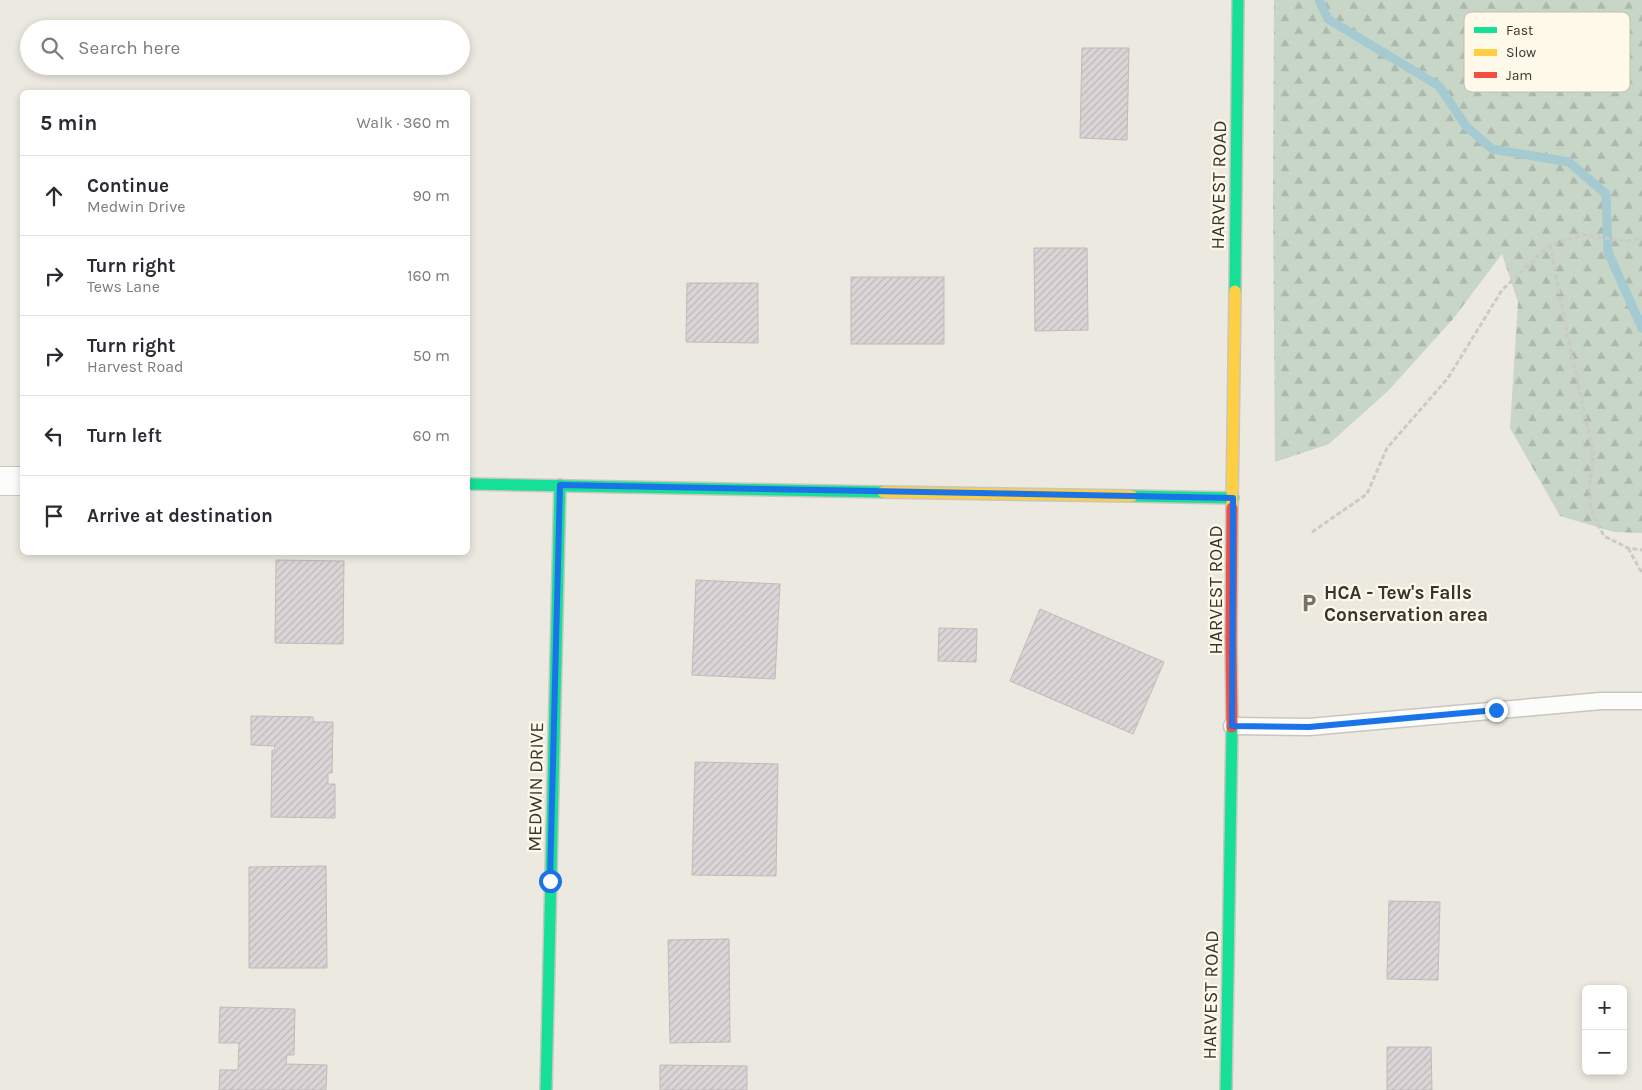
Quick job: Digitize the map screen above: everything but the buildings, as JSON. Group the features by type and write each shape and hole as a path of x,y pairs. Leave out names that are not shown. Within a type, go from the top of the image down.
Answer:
{"street":[{"name":"HARVEST ROAD","path":"1226,1090 1232,726 1238,0"},
{"path":"0,481 20,481"},
{"path":"470,484 1233,498"},
{"name":"MEDWIN DRIVE","path":"546,1090 560,485"}],"lane":[{"path":"1232,726 1309,727 1601,701 1642,701"}],"path":[{"path":"1312,532 1367,494 1387,448 1448,378 1502,290 1550,245 1583,235 1627,241 1642,238"},
{"path":"1550,245 1593,451 1590,494 1594,515 1604,536 1628,548 1642,550"},
{"path":"1628,548 1642,573"}],"green space":[{"path":"1274,0 1642,0 1642,533 1614,532 1560,516 1510,428 1518,302 1502,254 1453,319 1388,391 1329,444 1275,462"}],"waterway":[{"path":"1319,0 1328,19 1439,86 1466,126 1492,149 1569,162 1606,194 1608,252 1642,328"}],"traffic: fast":[{"path":"1235,291 1238,0"},
{"path":"470,484 883,492"},
{"path":"546,1090 560,485"},
{"path":"1132,496 1233,498"},
{"path":"1226,1090 1232,727"}],"traffic: slow":[{"path":"1232,508 1235,291"},
{"path":"883,492 1132,496"}],"traffic: jam":[{"path":"1232,508 1232,727"}],"place":[{"name":"HCA - Tew's Falls Conservation area","path":"1309,603"}],"route":[{"path":"550,881 560,485 1233,498 1232,726 1268,728 1309,727 1496,710"}]}
